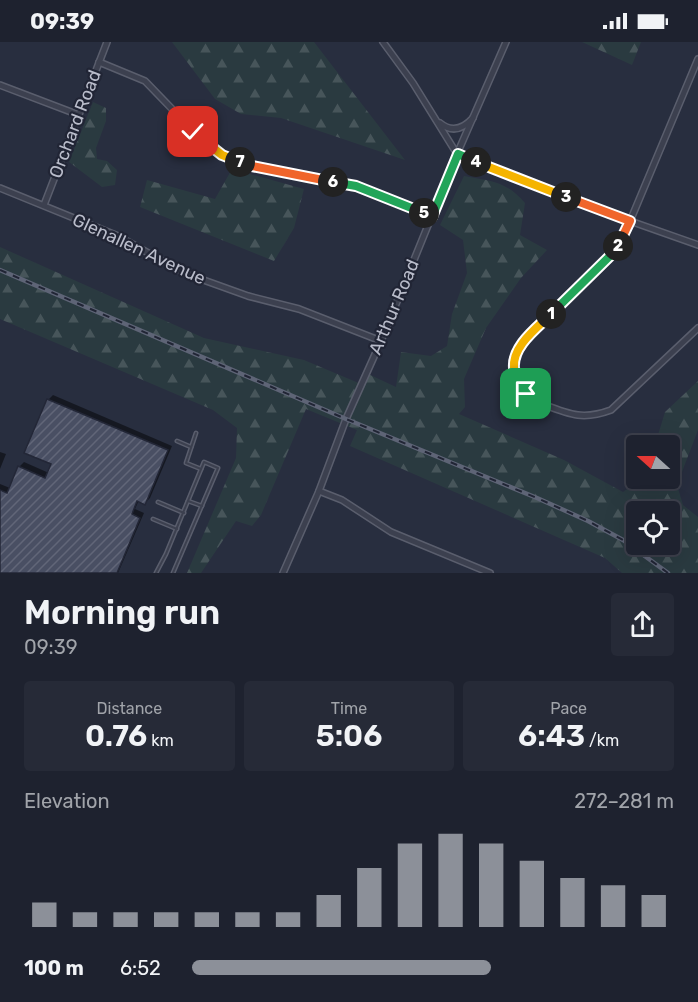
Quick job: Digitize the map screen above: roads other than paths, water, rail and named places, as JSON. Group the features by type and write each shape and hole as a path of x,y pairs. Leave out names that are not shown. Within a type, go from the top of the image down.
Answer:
{"street":[{"name":"Orchard Road","path":"44,206 107,42"},
{"path":"383,42 413,82 458,154 698,245"},
{"name":"Arthur Road","path":"283,573 506,42"},
{"path":"698,59 630,221 612,254 526,338 515,358 514,369 526,394 536,402 574,416 598,415 611,410 698,328"},
{"path":"99,62 145,81 193,132 222,155 252,166 356,186 432,217"},
{"path":"0,85 79,115"},
{"path":"436,119 445,127 453,129 461,128 476,115"},
{"name":"Glenallen Avenue","path":"0,188 118,236 184,273 248,296 299,309 381,341"},
{"path":"319,491 342,500 391,531 490,573"}],"lane":[{"path":"196,433 186,463 201,469"},
{"path":"177,441 191,447"},
{"path":"156,573 184,513 204,462 218,468 173,573"},
{"path":"188,501 202,507"},
{"path":"159,502 184,513"},
{"path":"153,519 177,529"}],"railway":[{"path":"0,270 588,521 623,540 668,573"}]}
